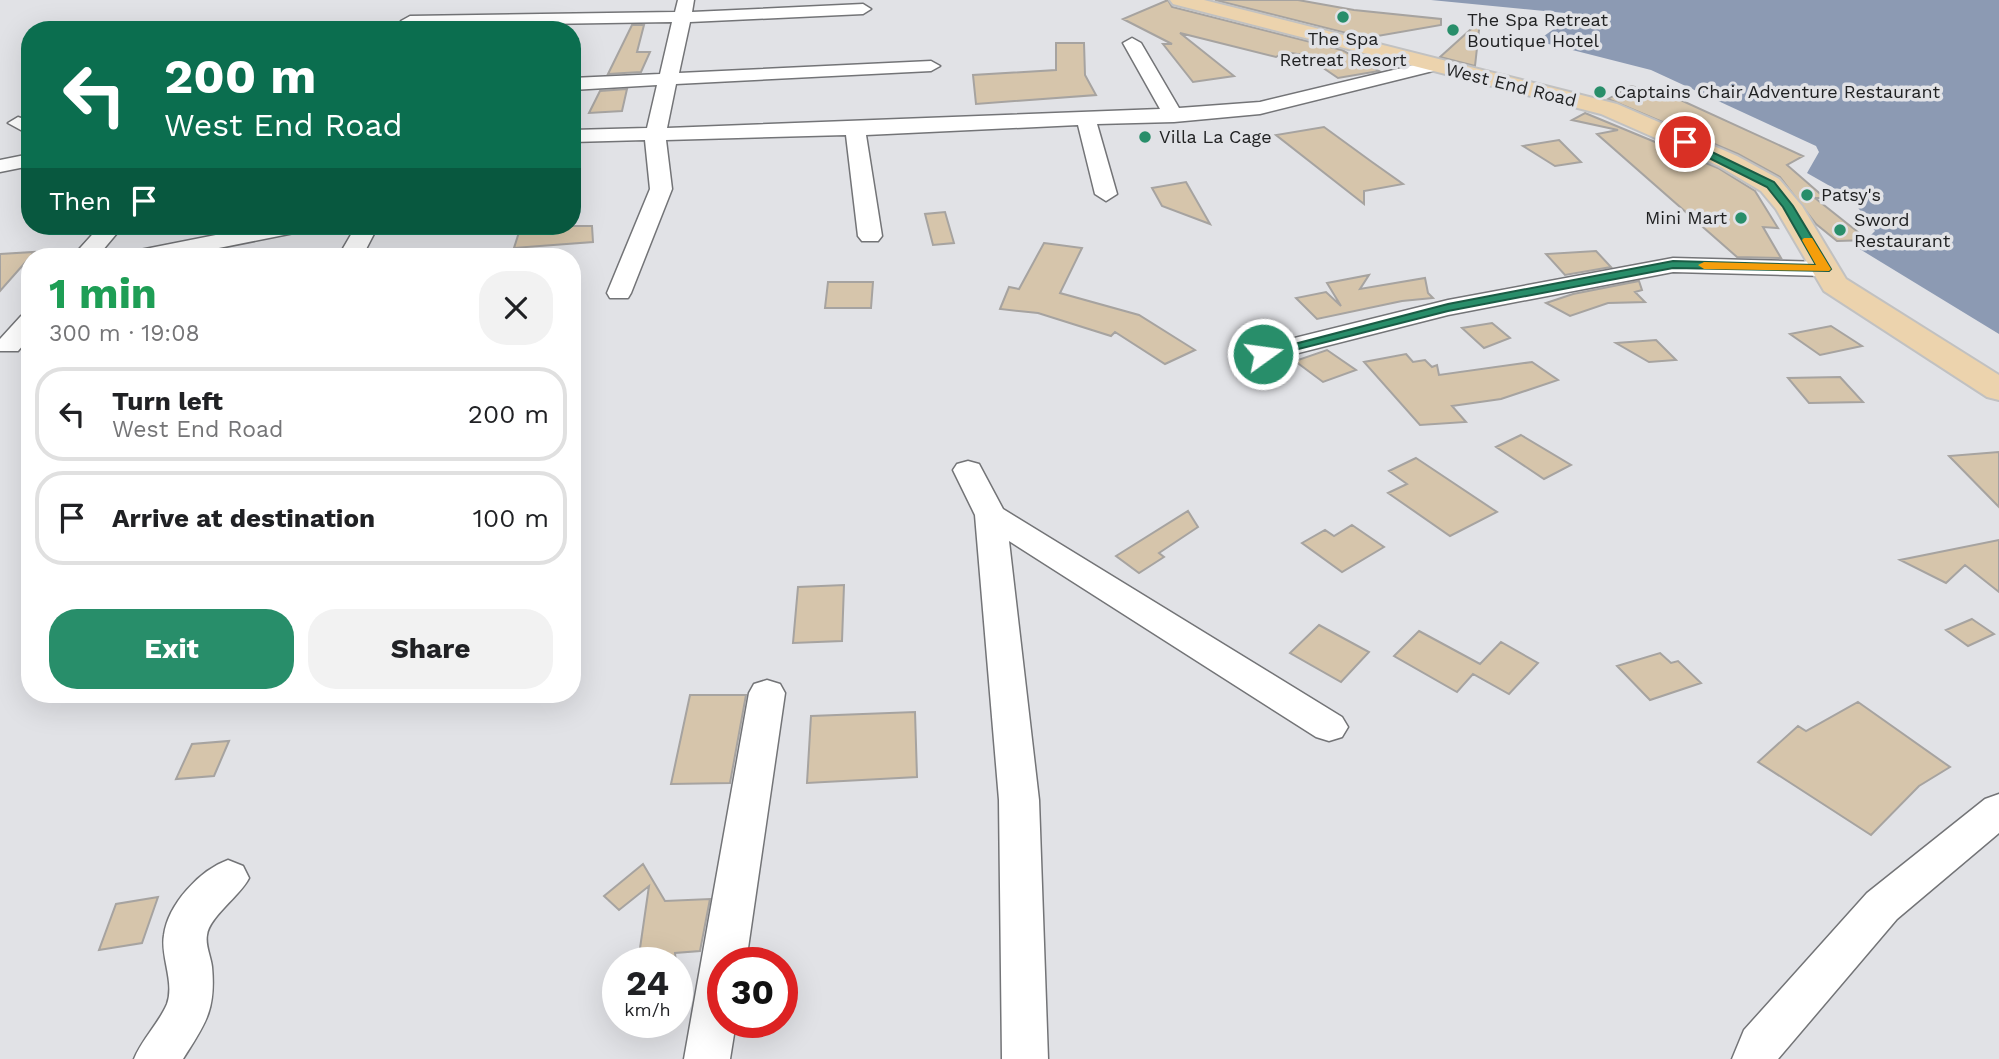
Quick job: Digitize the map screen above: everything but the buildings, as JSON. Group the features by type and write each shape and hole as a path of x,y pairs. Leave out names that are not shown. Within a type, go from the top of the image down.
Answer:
{"main road":[{"name":"West End Road","path":"1180,0 1609,109 1728,161 1770,185 1788,206 1835,285 1999,390"}],"street":[{"path":"619,293 660,189 655,136 684,8"},
{"path":"410,21 684,8 863,9"},
{"path":"1132,43 1174,116"},
{"path":"581,136 655,136 1174,116 1260,108 1435,65"},
{"path":"581,84 931,66"},
{"path":"1086,119 1106,194"},
{"path":"855,129 870,236"},
{"path":"0,166 21,162"},
{"path":"92,248 104,235"},
{"path":"185,248 249,235"},
{"path":"1263,354 1448,308 1673,265 1825,269"},
{"path":"9,345 21,331"},
{"path":"968,470 991,515 1019,800 1025,1059"},
{"path":"991,515 1329,727"},
{"path":"726,947 767,694"},
{"path":"1755,1059 1760,1045 1882,906 1999,810"},
{"path":"158,1059 190,1007 190,968 185,935 194,912 228,878"},
{"path":"707,1059 711,1038"}],"water":[{"path":"1431,0 1999,0 1999,334 1858,248 1875,231 1851,198 1807,173 1819,152 1816,146 1651,70 1537,41 1575,14"}],"slow traffic":[{"path":"1704,265 1825,269 1808,240"}],"place":[{"name":"The Spa Retreat Resort","path":"1343,17"},
{"name":"The Spa Retreat Boutique Hotel","path":"1453,30"},
{"name":"Captains Chair Adventure Restaurant","path":"1600,92"},
{"name":"Villa La Cage","path":"1145,137"},
{"name":"Patsy's","path":"1807,195"},
{"name":"Mini Mart","path":"1741,218"},
{"name":"Sword Restaurant","path":"1840,230"}],"route":[{"path":"1263,354 1448,308 1673,265 1825,269 1788,206 1770,185 1728,161 1685,142"}]}
